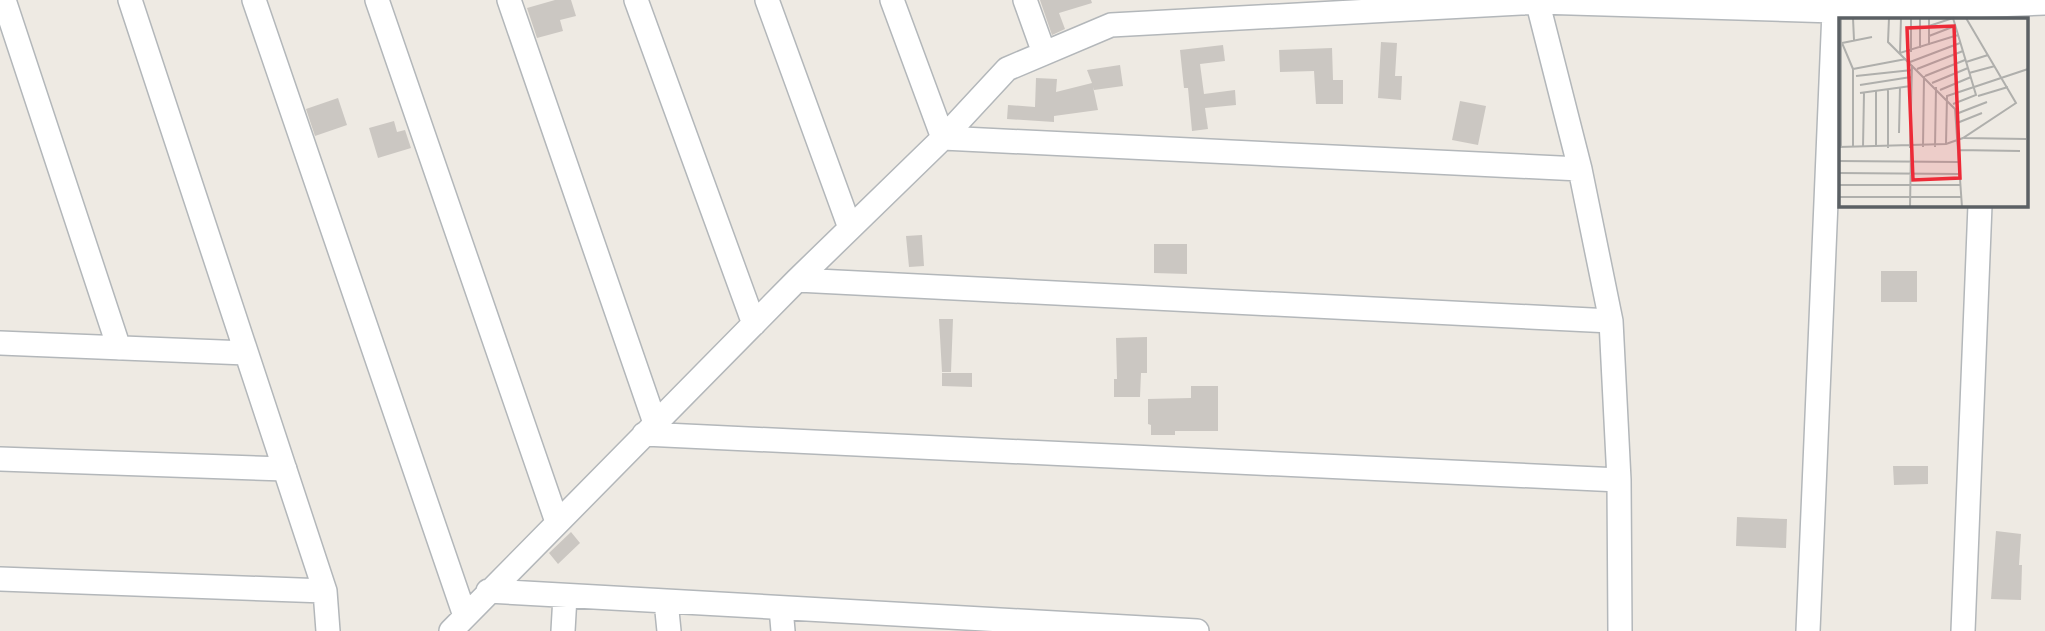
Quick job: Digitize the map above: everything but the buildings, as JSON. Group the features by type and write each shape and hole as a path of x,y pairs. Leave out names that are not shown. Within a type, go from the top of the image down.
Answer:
{"street":[{"path":"4,0 119,348"},
{"path":"130,0 325,591 328,631"},
{"path":"254,0 458,624 797,280 943,138 1007,69 1111,25 1181,11 1537,1 1667,3 1834,11 1988,12 2045,3"},
{"path":"377,0 557,522"},
{"path":"509,0 650,428"},
{"path":"636,0 754,324"},
{"path":"767,0 850,229"},
{"path":"892,0 943,138"},
{"path":"1026,0 1044,53"},
{"path":"1537,1 1580,169 1611,321 1619,480 1620,631"},
{"path":"1808,631 1834,11"},
{"path":"943,138 1580,169"},
{"path":"1963,631 1980,206"},
{"path":"797,280 1611,321"},
{"path":"0,343 246,353"},
{"path":"650,428 1619,480"},
{"path":"0,459 285,469"},
{"path":"0,579 325,591"},
{"path":"488,592 1197,631"},
{"path":"563,631 565,596"},
{"path":"666,601 669,631"},
{"path":"780,607 783,631"}]}
